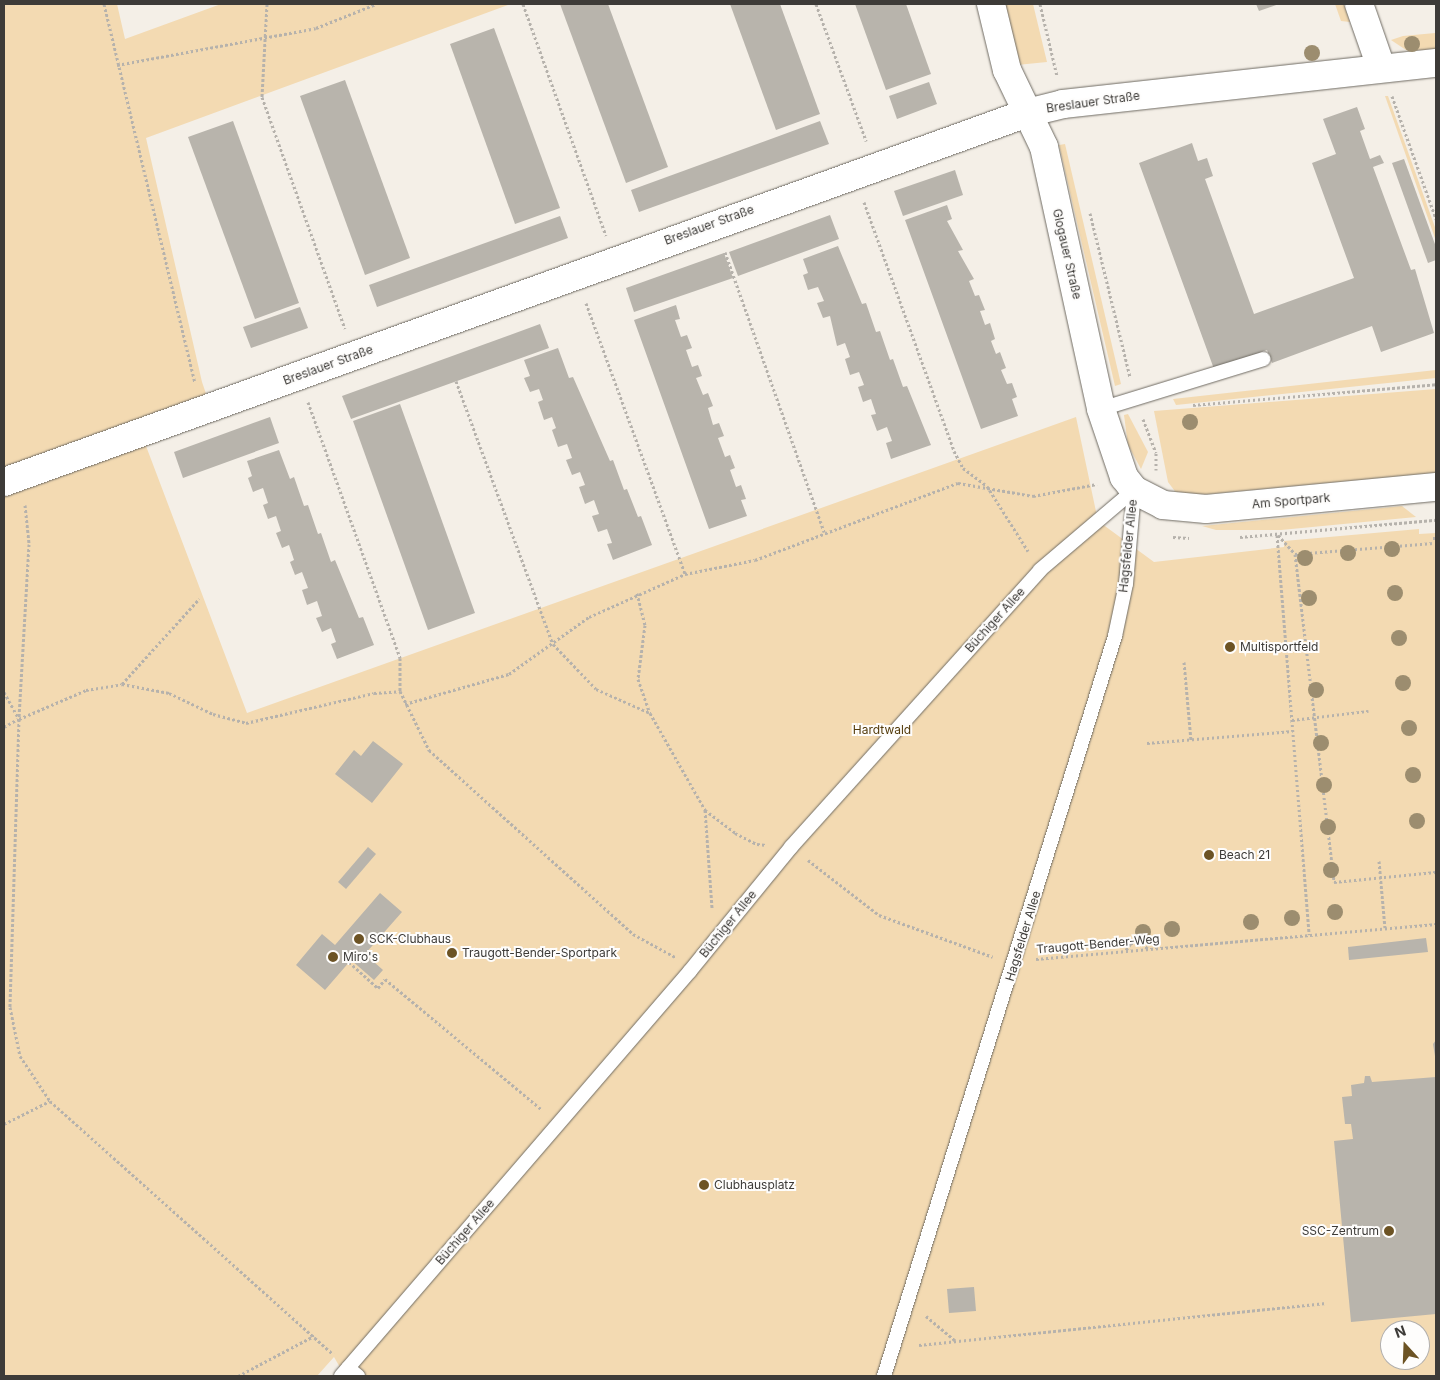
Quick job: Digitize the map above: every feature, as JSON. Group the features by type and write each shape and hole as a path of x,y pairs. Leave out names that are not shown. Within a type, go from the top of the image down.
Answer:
{"street":[{"name":"Glogauer Straße","path":"991,4 1007,70 1044,147 1101,410 1136,488"},
{"path":"1358,4 1381,67"},
{"name":"Breslauer Straße","path":"13,478 864,169 1027,112 1063,104 1381,67 1436,63"},
{"name":"Am Sportpark","path":"1136,488 1163,505 1206,509 1436,487"}],"lane":[{"path":"1101,410 1136,398 1219,376 1264,359"},
{"name":"Büchiger Allee","path":"349,1374 558,1124 690,970 791,846 1040,570 1136,488"},
{"name":"Hagsfelder Allee","path":"884,1376 1016,960 1115,636 1126,584 1136,488"}],"path":[{"path":"104,4 204,410"},
{"path":"267,4 262,97 355,355"},
{"path":"118,66 316,28 376,4"},
{"path":"523,4 614,260"},
{"path":"816,4 864,169 954,451 963,468 987,486 1040,570"},
{"path":"1040,4 1063,104"},
{"path":"1381,67 1436,219"},
{"path":"405,704 509,674 589,617 637,593 686,574 755,560 824,532 958,483 987,486 1033,496 1136,488 1156,474 1156,453 1136,398 1089,208"},
{"path":"715,223 824,532"},
{"path":"576,274 686,574"},
{"path":"298,376 400,658 400,691 429,750 633,934 678,959 690,970"},
{"path":"456,381 553,644 596,689 650,713"},
{"path":"1182,406 1436,384"},
{"path":"13,478 29,544 18,719 10,1007 20,1056 50,1101 314,1336 349,1374"},
{"path":"1309,935 1277,535 1296,554 1334,882 1436,872"},
{"path":"1296,554 1434,540"},
{"path":"637,593 645,626 638,679 650,713 705,810 735,833 758,844 791,846"},
{"path":"122,684 198,599"},
{"path":"1184,662 1190,740"},
{"path":"4,727 18,719 86,690 122,684 169,693 213,714 246,723 374,693 400,691"},
{"path":"4,692 18,719"},
{"path":"1292,720 1368,711"},
{"path":"1147,743 1293,731"},
{"path":"705,810 714,941"},
{"name":"Traugott-Bender-Weg","path":"791,846 879,915 976,953 1016,960 1436,924"},
{"path":"1379,861 1385,928"},
{"path":"1126,951 1131,943 1142,942 1148,949"},
{"path":"349,962 378,988 385,979 558,1124"},
{"path":"4,1124 50,1101"},
{"path":"908,1302 956,1341"},
{"path":"920,1345 1326,1303"},
{"path":"238,1376 314,1336"}],"green space":[{"name":"Hardtwald","path":"4,4 117,4 125,39 221,4 511,4 146,138 202,382 215,420 146,446 247,713 1076,417 1098,521 1154,562 1284,547 1284,541 1419,529 1419,534 1436,533 1436,1376 345,1376 334,1357 317,1376 4,1376"},
{"path":"1003,4 1033,4 1047,62 1017,65"},
{"path":"1335,4 1344,4 1350,22 1341,21"},
{"path":"1435,33 1436,51 1406,50 1391,40 1403,36"},
{"path":"1385,96 1388,96 1436,230 1436,241"},
{"path":"1065,144 1121,384 1115,386 1059,145"},
{"path":"1436,370 1436,378 1176,405 1173,399"},
{"path":"1436,389 1436,473 1189,496 1177,494 1168,482 1154,411"},
{"path":"1128,414 1148,452 1141,469 1128,445 1124,415"},
{"path":"1402,506 1416,517 1281,530 1216,530 1202,526"}],"building":[{"path":"560,4 608,4 668,167 626,183"},
{"path":"730,4 780,4 820,114 776,130"},
{"path":"855,4 906,4 931,74 886,90"},
{"path":"1256,4 1279,4 1259,11"},
{"path":"494,28 560,208 515,224 450,44"},
{"path":"345,80 410,258 365,275 300,96"},
{"path":"929,82 937,104 897,119 889,96"},
{"path":"1357,107 1365,129 1360,131 1370,159 1380,155 1384,163 1373,167 1411,270 1415,269 1434,333 1381,352 1372,326 1272,363 1267,350 1214,369 1139,163 1192,143 1198,161 1207,158 1213,176 1205,179 1254,314 1354,278 1312,163 1336,154 1323,119"},
{"path":"233,121 299,303 255,319 188,137"},
{"path":"820,121 829,144 639,212 631,190"},
{"path":"1404,159 1436,247 1436,260 1428,263 1392,163"},
{"path":"955,170 963,195 903,216 894,191"},
{"path":"947,205 952,219 947,221 963,250 958,251 974,279 969,281 975,296 979,295 985,310 980,311 985,325 990,323 995,339 991,341 996,354 1000,352 1006,368 1001,370 1007,384 1012,383 1017,397 1012,399 1018,416 981,429 905,220"},
{"path":"830,215 839,239 738,276 729,252"},
{"path":"560,216 568,238 377,307 369,285"},
{"path":"838,246 862,304 866,303 876,332 880,331 890,360 893,359 903,387 907,386 931,445 891,459 886,443 892,441 887,427 877,431 871,415 876,414 871,399 863,402 858,387 864,385 859,372 850,375 845,359 850,357 845,343 837,346 830,316 823,318 817,303 824,301 818,287 808,290 803,275 808,273 803,259"},
{"path":"724,253 733,278 634,312 626,288"},
{"path":"676,305 680,319 675,320 681,337 687,335 692,348 686,350 692,367 698,365 702,376 696,378 703,395 708,393 713,406 708,408 713,425 719,423 724,436 718,438 725,457 730,455 735,468 730,470 736,487 741,485 746,499 741,500 747,516 709,529 634,320"},
{"path":"300,307 308,328 251,348 243,327"},
{"path":"540,324 549,348 351,419 342,396"},
{"path":"558,348 569,378 573,377 610,461 613,460 624,490 627,489 638,517 641,516 652,545 613,560 607,544 612,543 607,529 598,532 592,516 599,514 594,500 585,504 579,487 585,485 580,472 572,475 566,460 572,458 567,444 558,447 552,430 556,428 552,417 544,420 538,402 543,400 539,389 530,392 524,378 530,376 524,360"},
{"path":"400,404 475,613 428,630 353,421"},
{"path":"270,417 279,443 183,478 174,452"},
{"path":"279,450 290,479 294,477 304,506 308,505 318,534 321,533 331,562 335,560 359,618 363,617 374,645 337,659 331,644 336,642 331,628 322,632 316,618 322,616 317,601 307,605 302,590 308,588 302,572 295,575 290,562 294,560 289,545 282,548 276,533 281,531 276,516 268,519 263,505 268,503 263,488 253,492 248,478 252,476 247,461"},
{"path":"373,741 403,764 372,803 335,774 354,750 361,756"},
{"path":"368,847 376,854 346,889 338,882"},
{"name":"SCK-Clubhaus","path":"380,893 402,912 365,954 383,970 374,980 351,960 325,990 296,965 322,934 335,945"},
{"path":"1426,938 1428,952 1349,960 1348,947"},
{"path":"1436,1040 1436,1062 1433,1044"},
{"name":"SSC-Zentrum","path":"1365,1076 1370,1076 1372,1082 1436,1077 1436,1314 1351,1322 1334,1141 1353,1139 1351,1124 1345,1124 1342,1097 1352,1096 1351,1085 1364,1083"},
{"path":"974,1287 976,1311 949,1313 947,1289"}],"place":[{"name":"Multisportfeld","path":"1230,647"},
{"name":"Beach 21","path":"1209,855"},
{"name":"SCK-Clubhaus","path":"359,939"},
{"name":"Traugott-Bender-Sportpark","path":"452,953"},
{"name":"Miro's","path":"333,957"},
{"name":"Clubhausplatz","path":"704,1185"},
{"name":"SSC-Zentrum","path":"1389,1231"}]}
